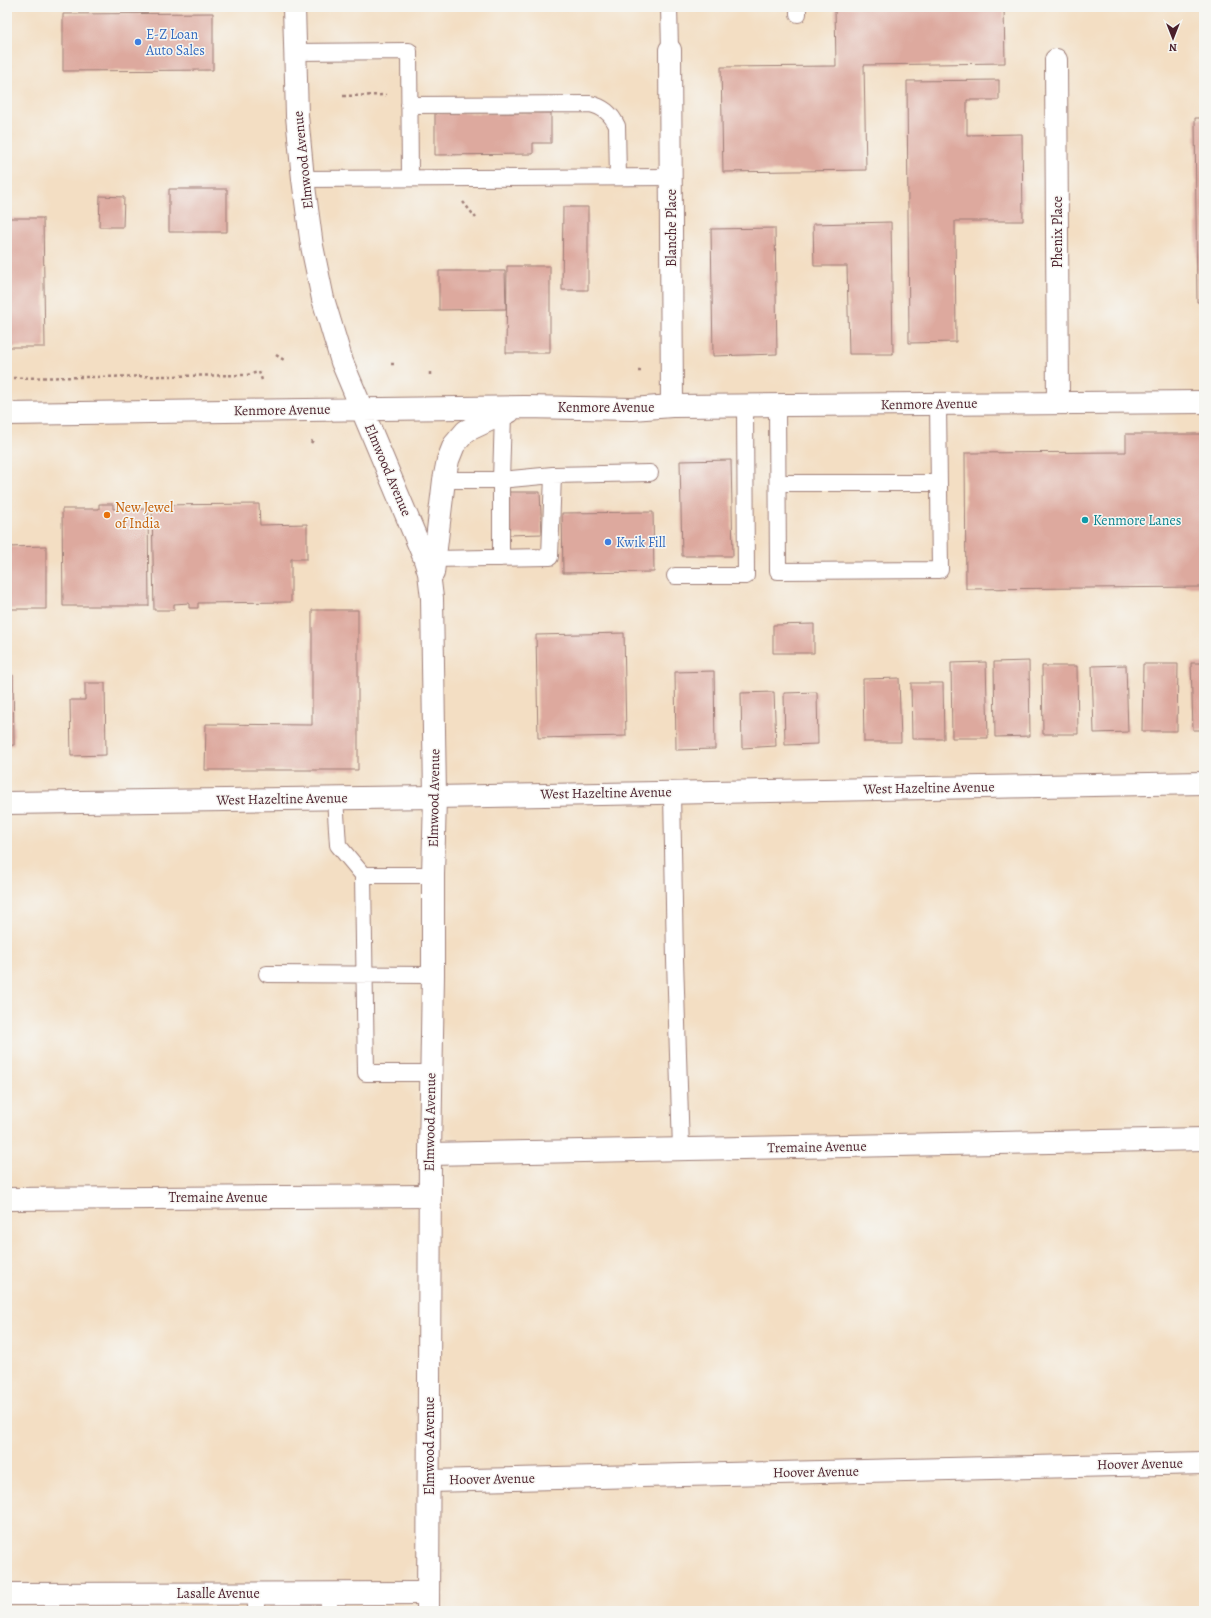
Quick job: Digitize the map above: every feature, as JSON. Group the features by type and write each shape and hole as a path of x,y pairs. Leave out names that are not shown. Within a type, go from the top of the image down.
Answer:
{"street":[{"name":"Elmwood Avenue","path":"294,7 297,116 316,272 342,362 424,557 429,573 432,598 435,797 430,1154 428,1602"},
{"name":"Blanche Place","path":"670,50 672,406"},
{"name":"Phenix Place","path":"1056,60 1058,403"},
{"name":"Kenmore Avenue","path":"7,414 525,407 632,409 672,406 1204,402"},
{"path":"432,598 434,559 444,480 448,460 454,445 466,431 503,414 525,407"},
{"name":"West Hazeltine Avenue","path":"7,803 1204,783"},
{"name":"Tremaine Avenue","path":"430,1154 1204,1139"},
{"name":"Tremaine Avenue","path":"7,1199 430,1196"},
{"name":"Hoover Avenue","path":"429,1481 1204,1463"},
{"name":"Lasalle Avenue","path":"7,1594 256,1602 428,1602"}],"lane":[{"path":"669,7 670,50"},
{"path":"295,52 409,51 410,178"},
{"path":"409,104 590,104 600,107 614,118 617,126 618,177"},
{"path":"304,179 671,177"},
{"path":"777,405 778,571 786,571 940,570 938,404"},
{"path":"675,576 746,576 745,406"},
{"path":"501,558 503,414"},
{"path":"444,480 501,480 553,475 650,473"},
{"path":"434,559 550,557 553,475"},
{"path":"778,483 939,482"},
{"path":"672,792 675,960 681,1149"},
{"path":"335,798 338,845 362,875 366,1073 431,1073"},
{"path":"362,875 433,875"},
{"path":"267,974 433,975"}],"path":[{"path":"344,96 387,95"},
{"path":"461,200 476,218"},
{"path":"276,355 284,360"},
{"path":"391,364 396,364"},
{"path":"7,378 247,375 259,372 262,380"},
{"path":"430,372 430,378"}],"building":[{"path":"835,7 1004,7 1005,63 864,65 866,170 723,172 721,67 836,66"},
{"name":"E-Z Loan Auto Sales","path":"213,13 213,70 63,71 63,14"},
{"path":"999,80 999,100 967,100 967,135 1022,134 1023,221 955,221 956,342 909,343 907,81"},
{"path":"435,113 551,113 551,143 533,143 533,154 435,155"},
{"path":"1195,118 1204,118 1204,302 1197,302"},
{"path":"169,189 227,189 227,232 169,232"},
{"path":"100,196 124,197 123,227 99,227"},
{"path":"563,207 588,207 588,290 562,290"},
{"path":"7,218 43,218 45,347 7,347"},
{"path":"891,222 893,354 849,354 847,266 814,266 813,224"},
{"path":"775,228 777,354 713,356 711,229"},
{"path":"507,266 550,266 550,353 506,353"},
{"path":"439,271 505,271 506,309 439,310"},
{"name":"Kenmore Lanes","path":"1126,434 1204,434 1204,587 966,589 965,453 1126,452"},
{"path":"731,460 733,556 682,556 680,461"},
{"path":"506,492 540,492 542,534 508,535"},
{"path":"99,504 113,504 113,509 148,509 149,606 63,606 62,509 99,509"},
{"path":"259,504 260,525 307,524 307,559 291,559 291,602 198,603 198,608 189,608 189,603 174,604 174,610 154,610 152,505"},
{"name":"Kwik Fill","path":"653,512 654,572 563,573 562,513"},
{"path":"46,546 46,609 7,609 7,547"},
{"path":"312,610 358,610 358,770 205,770 206,724 312,725"},
{"path":"814,624 814,653 773,653 773,625"},
{"path":"624,633 626,736 538,738 536,635"},
{"path":"1029,661 1030,736 995,737 994,662"},
{"path":"986,662 988,738 952,738 951,663"},
{"path":"1191,663 1204,663 1204,730 1193,730"},
{"path":"1143,664 1178,664 1177,731 1142,731"},
{"path":"1126,665 1128,732 1094,733 1092,666"},
{"path":"1042,666 1077,666 1078,734 1043,734"},
{"path":"714,671 715,749 676,750 675,672"},
{"path":"13,675 14,745 7,746 7,676"},
{"path":"899,678 901,742 864,742 863,679"},
{"path":"85,683 105,683 106,755 71,756 70,700 85,700"},
{"path":"911,683 943,683 944,739 912,739"},
{"path":"774,692 776,746 742,748 741,693"},
{"path":"817,692 818,744 785,745 784,693"}],"place":[{"name":"E-Z Loan Auto Sales","path":"138,42"},
{"name":"New Jewel of India","path":"107,515"},
{"name":"Kenmore Lanes","path":"1085,520"},
{"name":"Kwik Fill","path":"608,542"}]}
